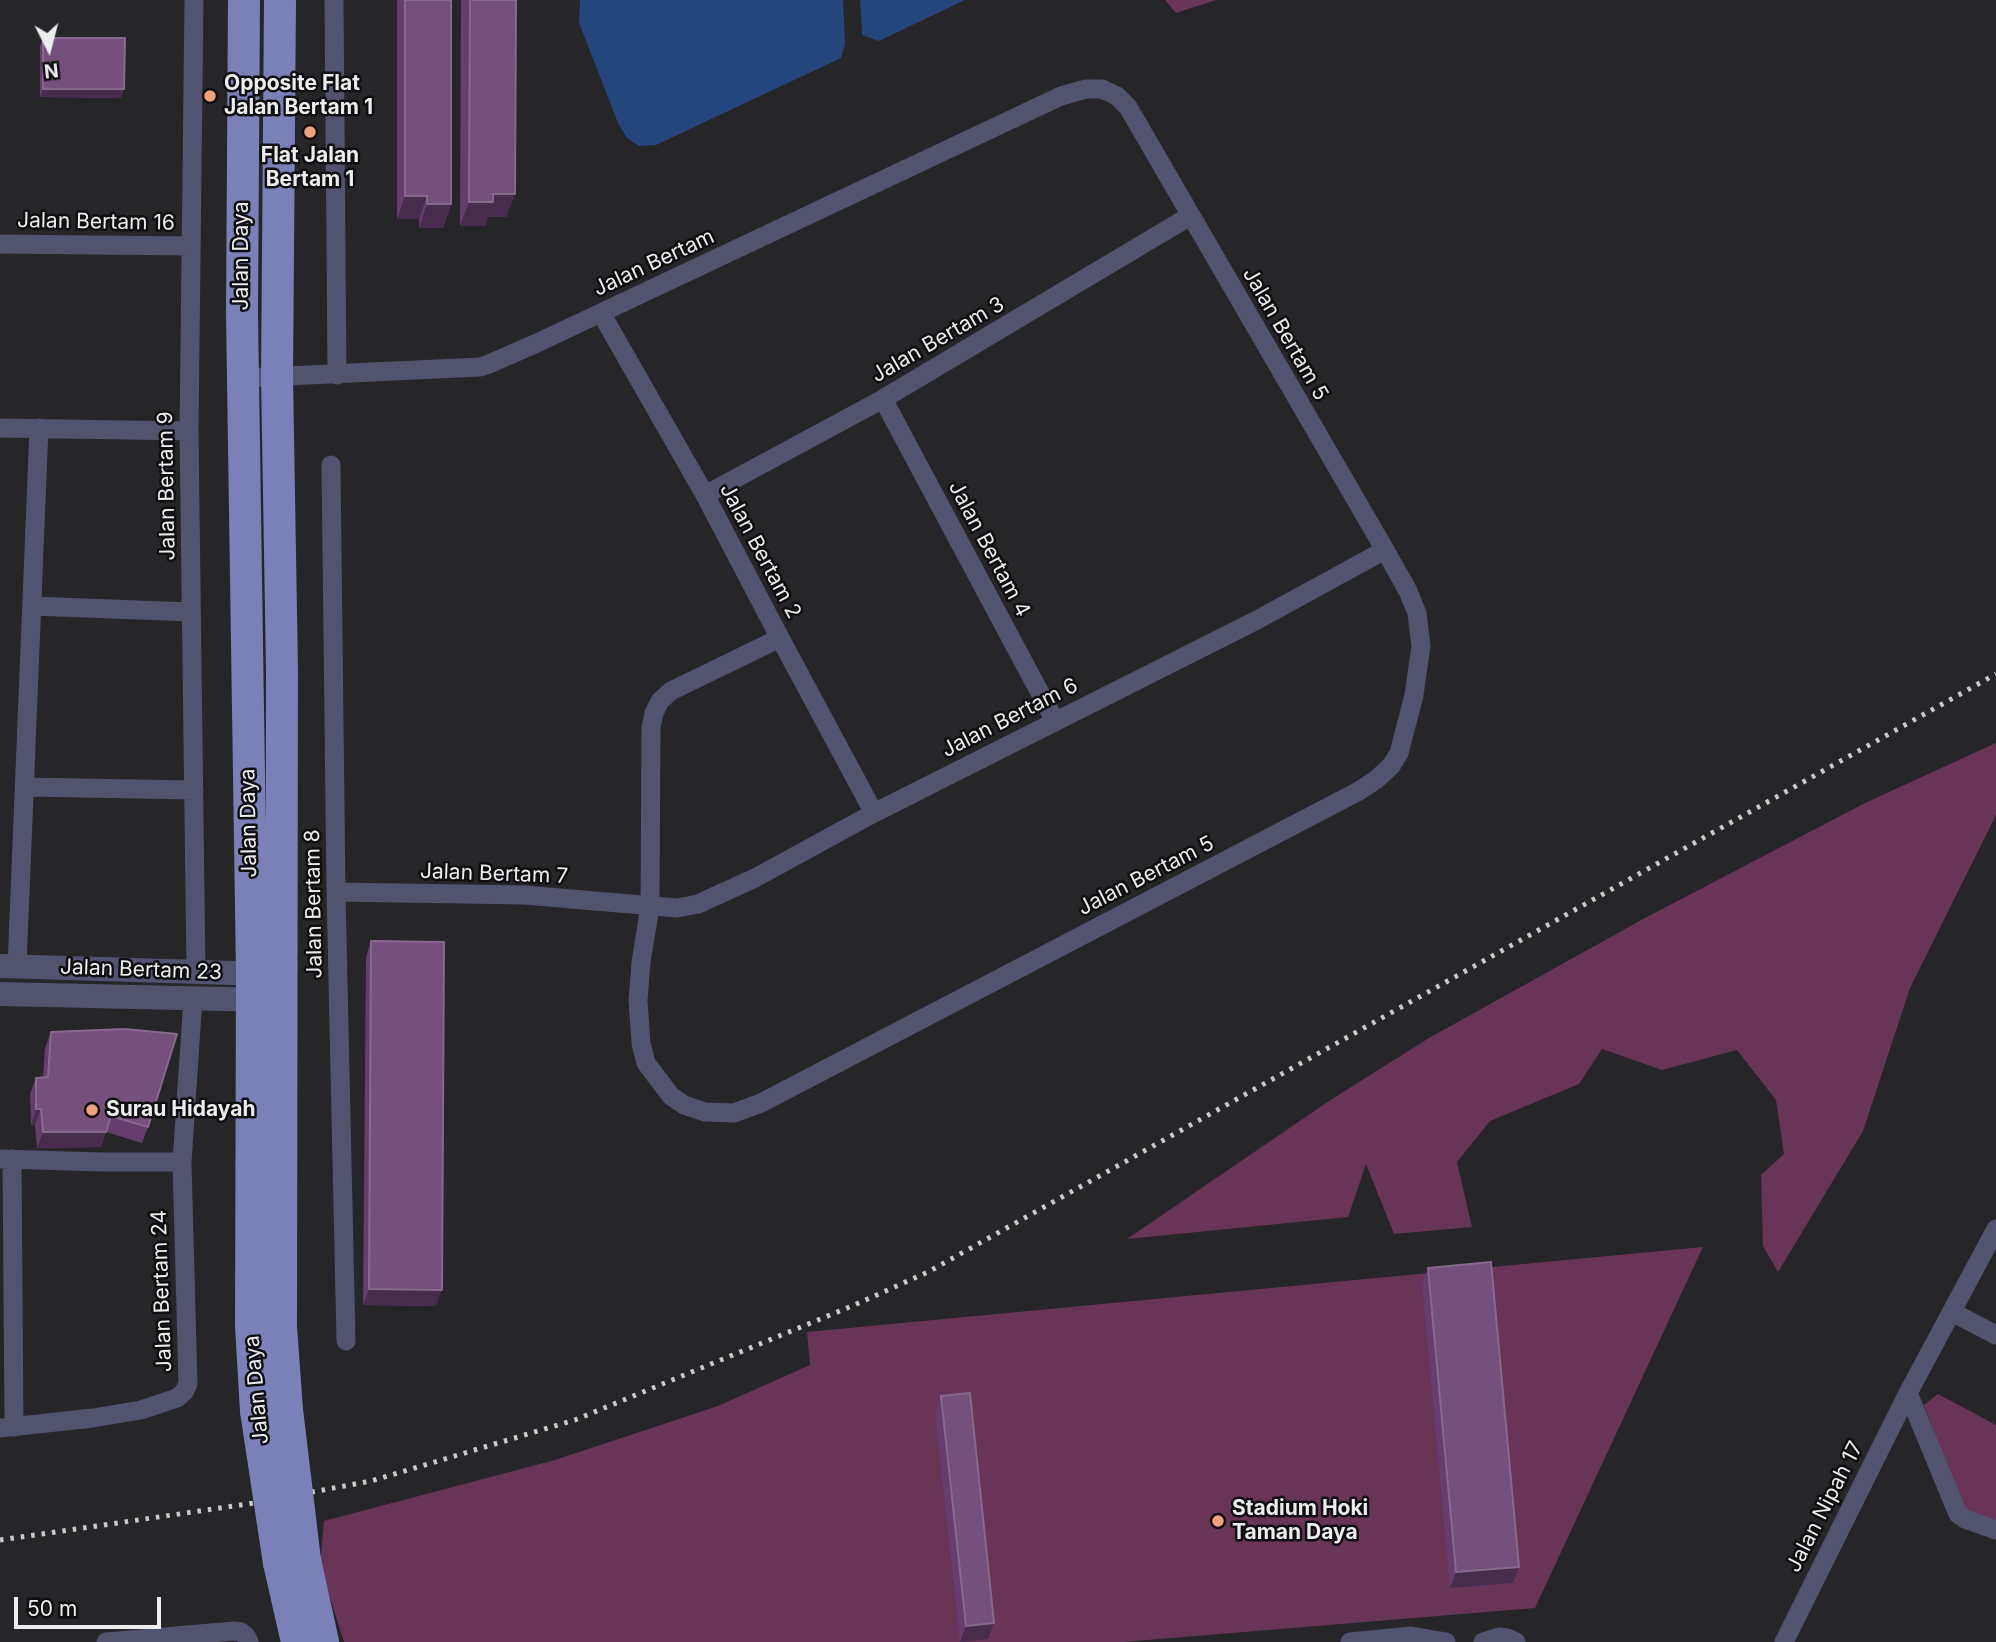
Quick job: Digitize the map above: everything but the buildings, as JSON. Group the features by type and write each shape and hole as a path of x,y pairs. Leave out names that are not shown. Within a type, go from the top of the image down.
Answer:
{"main road":[{"name":"Jalan Daya","path":"244,0 243,378 281,1327 297,1642"},
{"name":"Jalan Daya","path":"279,0 276,377 282,670 251,1326 256,1411 292,1562 323,1642"}],"street":[{"name":"Jalan Bertam 9","path":"194,0 189,431 197,971"},
{"path":"334,0 337,375"},
{"name":"Jalan Bertam 5","path":"780,638 671,691 660,701 653,713 650,907 638,1001 641,1043 646,1063 671,1096 684,1105 705,1112 733,1113 761,1103 1347,798 1377,779 1391,766 1399,753 1414,695 1421,646 1417,613 1408,591 1128,107 1117,96 1102,89 1086,89 1061,96"},
{"name":"Jalan Bertam","path":"243,378 480,367 537,343 1061,96"},
{"name":"Jalan Bertam 3","path":"705,495 883,399 1190,216"},
{"name":"Jalan Bertam 16","path":"0,244 191,246"},
{"name":"Jalan Bertam 2","path":"601,313 705,495 874,813"},
{"name":"Jalan Bertam 4","path":"883,399 1055,721"},
{"path":"0,428 189,431"},
{"path":"8,966 25,787 38,428"},
{"name":"Jalan Bertam 8","path":"331,465 336,892 346,1341"},
{"name":"Jalan Bertam 6","path":"650,907 677,908 722,895 874,813 1257,620 1385,550"},
{"path":"32,607 191,612"},
{"path":"25,787 194,790"},
{"name":"Jalan Bertam 7","path":"336,892 525,895 650,907"},
{"name":"Jalan Bertam 23","path":"8,966 197,971 267,987"},
{"name":"Jalan Bertam 23","path":"0,994 193,999 267,987"},
{"name":"Jalan Bertam 24","path":"7,1427 141,1410 168,1402 184,1392 188,1384 181,1162 193,999"},
{"path":"7,1427 6,1159 181,1162"},
{"name":"Jalan Nipah 17","path":"1784,1642 1908,1393 1996,1229"},
{"path":"1952,1312 1996,1335"},
{"path":"1908,1393 1958,1514 1996,1530"},
{"path":"106,1642 234,1631 241,1632 249,1642"},
{"path":"1350,1642 1411,1636 1446,1642"},
{"path":"1483,1642 1499,1637 1516,1642"}],"shaded area":[{"path":"1165,0 1216,0 1176,13"},
{"path":"1996,743 1996,815 1910,988 1863,1131 1778,1272 1763,1246 1761,1175 1784,1154 1776,1100 1737,1050 1662,1070 1602,1049 1579,1084 1490,1121 1457,1162 1472,1227 1394,1234 1366,1164 1348,1217 1127,1239 1329,1101 1429,1038 1645,918 1865,803"},
{"name":"Stadium Hoki Taman Daya","path":"1703,1247 1535,1608 1123,1642 344,1642 320,1566 324,1521 555,1460 718,1406 810,1365 807,1332"},
{"path":"1938,1394 1996,1425 1996,1523 1964,1510 1924,1405"}],"water":[{"path":"580,0 843,0 845,44 841,58 656,145 639,146 627,138 618,123 579,23"},
{"path":"860,0 965,0 879,41 862,35"}],"railway":[{"path":"0,1540 248,1504 371,1481 575,1420 852,1306 928,1272 1996,674"}],"place":[{"name":"Opposite Flat Jalan Bertam 1","path":"210,96"},
{"name":"Flat Jalan Bertam 1","path":"310,132"},
{"name":"Surau Hidayah","path":"92,1110"},
{"name":"Stadium Hoki Taman Daya","path":"1218,1521"}]}
